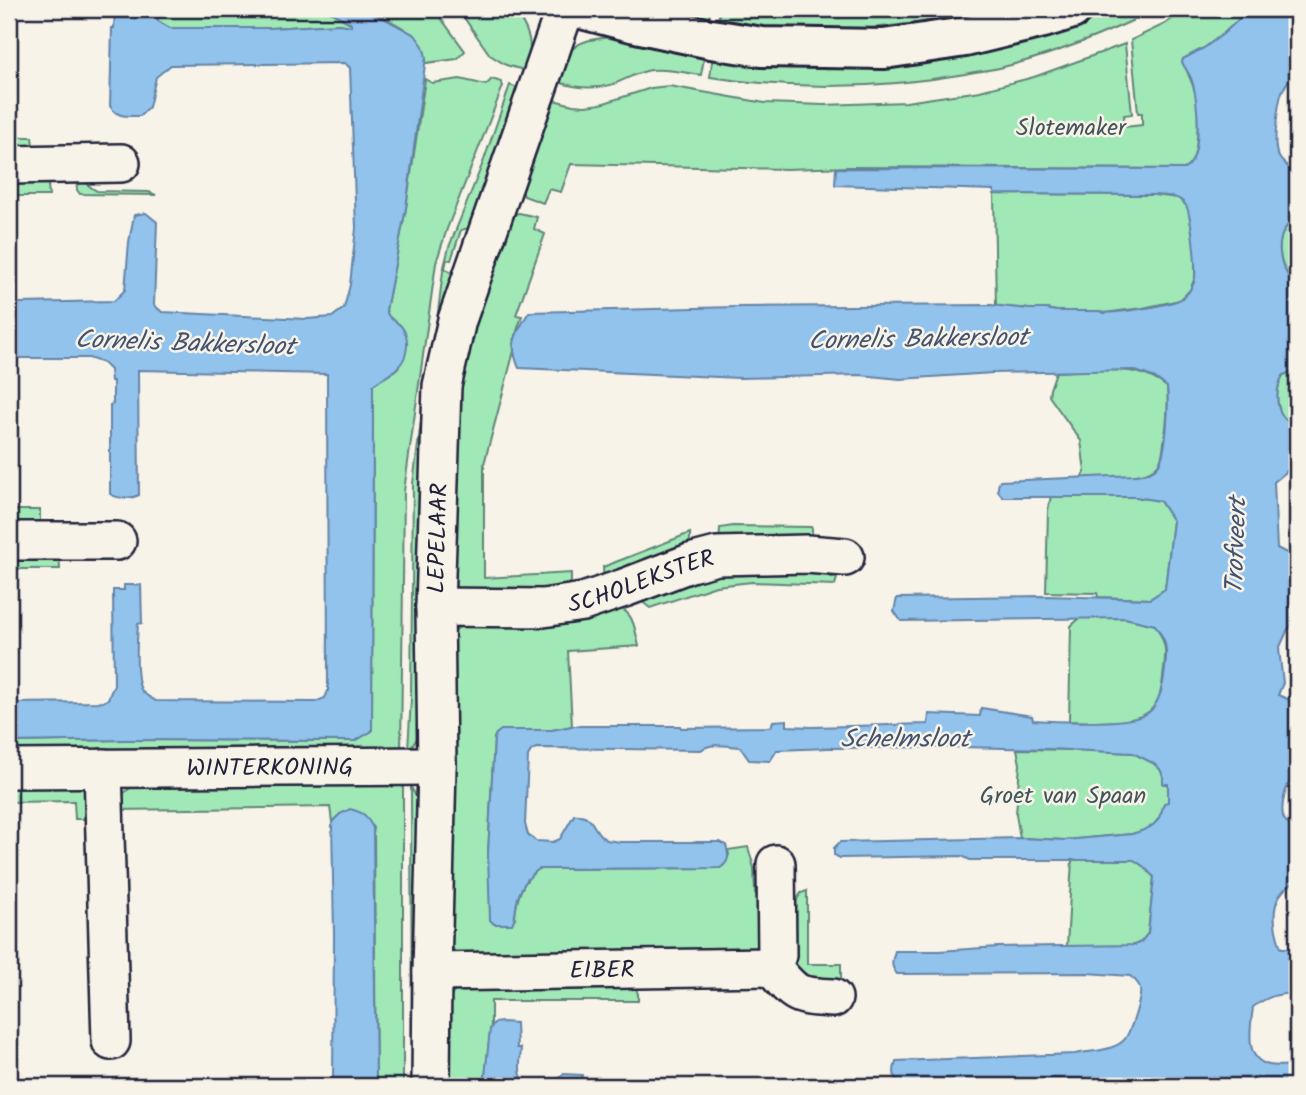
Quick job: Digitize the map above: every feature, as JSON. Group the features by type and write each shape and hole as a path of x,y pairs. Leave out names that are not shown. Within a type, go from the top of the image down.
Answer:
{"street":[{"name":"LEPELAAR","path":"431,1086 437,766 435,607 442,386 457,320 565,9"},
{"path":"582,9 711,39 762,47 884,49 965,37 1072,9"},
{"path":"9,165 121,163"},
{"path":"9,541 117,541"},
{"name":"SCHOLEKSTER","path":"435,607 543,608 583,602 690,563 717,556 807,554 845,557"},
{"name":"WINTERKONING","path":"9,769 437,766"},
{"path":"103,768 111,1041"},
{"path":"776,864 777,955 772,967 796,993 807,997 833,999"},
{"name":"EIBER","path":"432,972 772,967"}],"green space":[{"path":"156,9 325,9 352,25 170,28 158,21"},
{"path":"367,9 430,9 440,17 465,51 457,59 426,63 425,53 414,36 396,23"},
{"path":"458,9 512,9 529,38 527,71 506,65 490,55"},
{"path":"654,9 710,9 709,21"},
{"path":"720,9 996,9 918,23 834,32 718,22"},
{"path":"1109,9 1157,9 1103,34 1046,55 997,69 933,79 869,85 806,86 710,77 713,55 1019,39"},
{"name":"Slotemaker","path":"1186,9 1250,9 1223,34 1183,59 1195,90 1198,111 1195,154 1189,167 1185,169 786,169 571,164 561,192 549,189 543,203 524,196 517,179 550,99 585,106 601,104 651,88 669,86 765,103 824,105 906,102 980,91 1034,77 1125,44 1132,114 1124,115 1125,127 1142,125 1142,113 1138,113 1131,40 1165,24"},
{"path":"618,37 705,53 701,75 651,70 610,85 589,88 555,81 567,55 577,45 590,40"},
{"path":"425,79 432,83 460,79 486,85 492,79 501,82 503,86 436,263 404,491 401,754 9,761 9,742 355,741 372,731 373,384 399,367 400,325 388,317 386,310 406,208"},
{"path":"510,85 520,89 472,227 461,230 451,260 447,259 445,268 456,277 419,734 408,749 413,484 443,271 449,247"},
{"path":"9,137 32,137 34,156 9,157"},
{"path":"76,176 97,191 149,192 156,195 80,194"},
{"path":"9,177 45,180 49,196 9,196"},
{"path":"994,194 1155,195 1178,198 1188,207 1195,249 1195,277 1190,290 1180,300 1104,313 996,306"},
{"path":"519,213 537,217 534,229 545,234 516,315 522,316 484,464 484,578 571,573 571,581 564,595 461,591 452,583 451,431 470,326 508,216"},
{"path":"1297,218 1297,284 1290,278 1281,260 1280,240 1283,231"},
{"path":"1093,370 1141,373 1167,387 1168,412 1163,453 1154,469 1124,477 1082,478 1085,472 1081,441 1049,396 1056,372"},
{"path":"1297,370 1297,424 1289,422 1280,412 1277,397 1283,375"},
{"path":"1051,496 1136,497 1160,501 1173,521 1165,589 1150,599 1098,597 1097,593 1046,592 1048,510"},
{"path":"9,510 40,510 40,529 9,529"},
{"path":"811,527 812,546 719,547 720,528"},
{"path":"690,533 684,555 604,587 603,567"},
{"path":"59,549 60,569 9,569 9,550"},
{"path":"817,564 831,578 837,578 835,585 752,582 716,586 650,608 641,601 695,570"},
{"path":"611,602 629,615 639,646 568,651 572,726 552,730 502,730 494,738 488,854 515,916 521,890 528,878 539,869 720,868 729,855 728,850 748,847 754,868 755,893 769,912 757,954 456,953 447,942 452,633 467,621"},
{"name":"Groet van Spaan","path":"1080,618 1125,618 1156,625 1163,640 1165,661 1159,697 1146,714 1114,722 1069,721 1071,626"},
{"name":"Groet van Spaan","path":"1017,749 1133,753 1160,769 1168,784 1168,803 1164,804 1155,824 1149,829 1132,834 1064,840 1020,838 1016,814 1020,764"},
{"path":"9,782 76,784 87,795 94,819 75,819 74,801 9,802"},
{"path":"136,783 403,783 403,1086 376,1086 374,836 340,814 332,822 330,807 117,810 124,793"},
{"path":"411,787 422,808 420,1086 412,1086"},
{"name":"Groet van Spaan","path":"1072,860 1134,860 1154,877 1148,933 1141,942 1132,946 1067,946"},
{"path":"807,891 807,964 841,964 841,984 818,985 791,968 787,915 801,893"},
{"path":"635,986 638,1001 491,1001 484,1086 445,1086 446,1001 457,989"},
{"path":"1077,1078 1100,1086 996,1086 995,1082"}],"water":[{"name":"Cornelis Bakkersloot","path":"115,9 156,9 158,21 170,28 270,28 340,24 351,26 351,23 325,9 367,9 415,35 423,46 426,57 406,208 386,310 404,331 407,348 401,364 373,385 372,731 355,741 9,742 9,703 103,702 108,699 114,685 113,590 124,590 124,585 141,585 142,623 138,624 137,659 139,686 147,696 156,701 315,702 325,698 328,691 327,374 138,370 139,495 117,497 110,494 110,405 113,404 113,381 110,370 103,363 89,358 9,358 9,306 19,303 114,301 125,290 134,215 146,213 157,222 154,305 162,312 307,319 332,317 344,308 350,285 356,228 350,68 345,63 171,65 156,77 149,107 140,116 123,116 110,106"},
{"path":"1250,9 1297,9 1297,69 1282,92 1276,140 1277,153 1281,159 1297,171 1297,218 1283,231 1280,250 1285,269 1297,284 1297,370 1283,375 1277,397 1280,412 1289,422 1297,424 1297,466 1274,482 1277,548 1297,558 1297,622 1288,629 1279,649 1283,683 1278,695 1297,703 1297,772 1287,787 1283,814 1288,824 1297,829 1297,881 1281,893 1274,919 1281,948 1297,948 1297,993 1274,996 1253,1007 1250,1041 1255,1056 1261,1062 1272,1066 1297,1065 1297,1086 1100,1086 1077,1078 900,1086 896,1080 896,1061 1075,1054 1107,1049 1123,1041 1132,1024 1140,993 1139,985 1130,976 1087,973 897,974 892,961 895,951 1135,945 1148,933 1154,877 1134,860 970,860 962,856 840,858 834,855 834,848 840,842 1020,838 1065,840 1139,832 1157,821 1164,803 1168,802 1168,784 1163,784 1160,769 1133,753 959,747 829,748 777,750 770,761 749,760 740,747 725,745 709,746 701,750 536,748 528,756 525,824 528,835 536,841 553,842 560,839 574,815 581,815 590,820 598,833 607,840 720,842 726,845 728,858 720,868 539,869 522,888 512,924 494,924 490,920 488,854 494,739 501,730 552,730 572,726 771,727 773,721 787,720 787,726 812,727 928,724 929,714 980,716 981,708 1032,716 1033,720 1108,721 1137,718 1154,707 1162,687 1166,656 1164,642 1155,625 1125,618 901,621 894,611 897,598 1046,596 1150,599 1165,589 1173,521 1160,501 1136,497 1003,497 998,488 1000,481 1135,475 1154,469 1162,458 1164,449 1168,404 1167,387 1155,378 1133,370 993,373 900,379 860,375 740,378 519,368 514,345 517,333 529,312 991,305 1104,313 1146,308 1178,300 1191,288 1195,272 1190,218 1185,204 1175,197 994,194 994,190 835,185 836,168 1184,169 1195,154 1198,128 1194,90 1183,59 1223,34"},
{"path":"350,809 365,815 373,828 376,1086 333,1086 332,822"},
{"path":"494,1023 516,1023 517,1048 521,1048 520,1069 524,1079 556,1081 563,1074 582,1075 581,1083 585,1086 484,1086 490,1029"}],"water label":[{"name":"Trofveert","path":"1235,546"},
{"name":"Schelmsloot","path":"905,738"}]}
